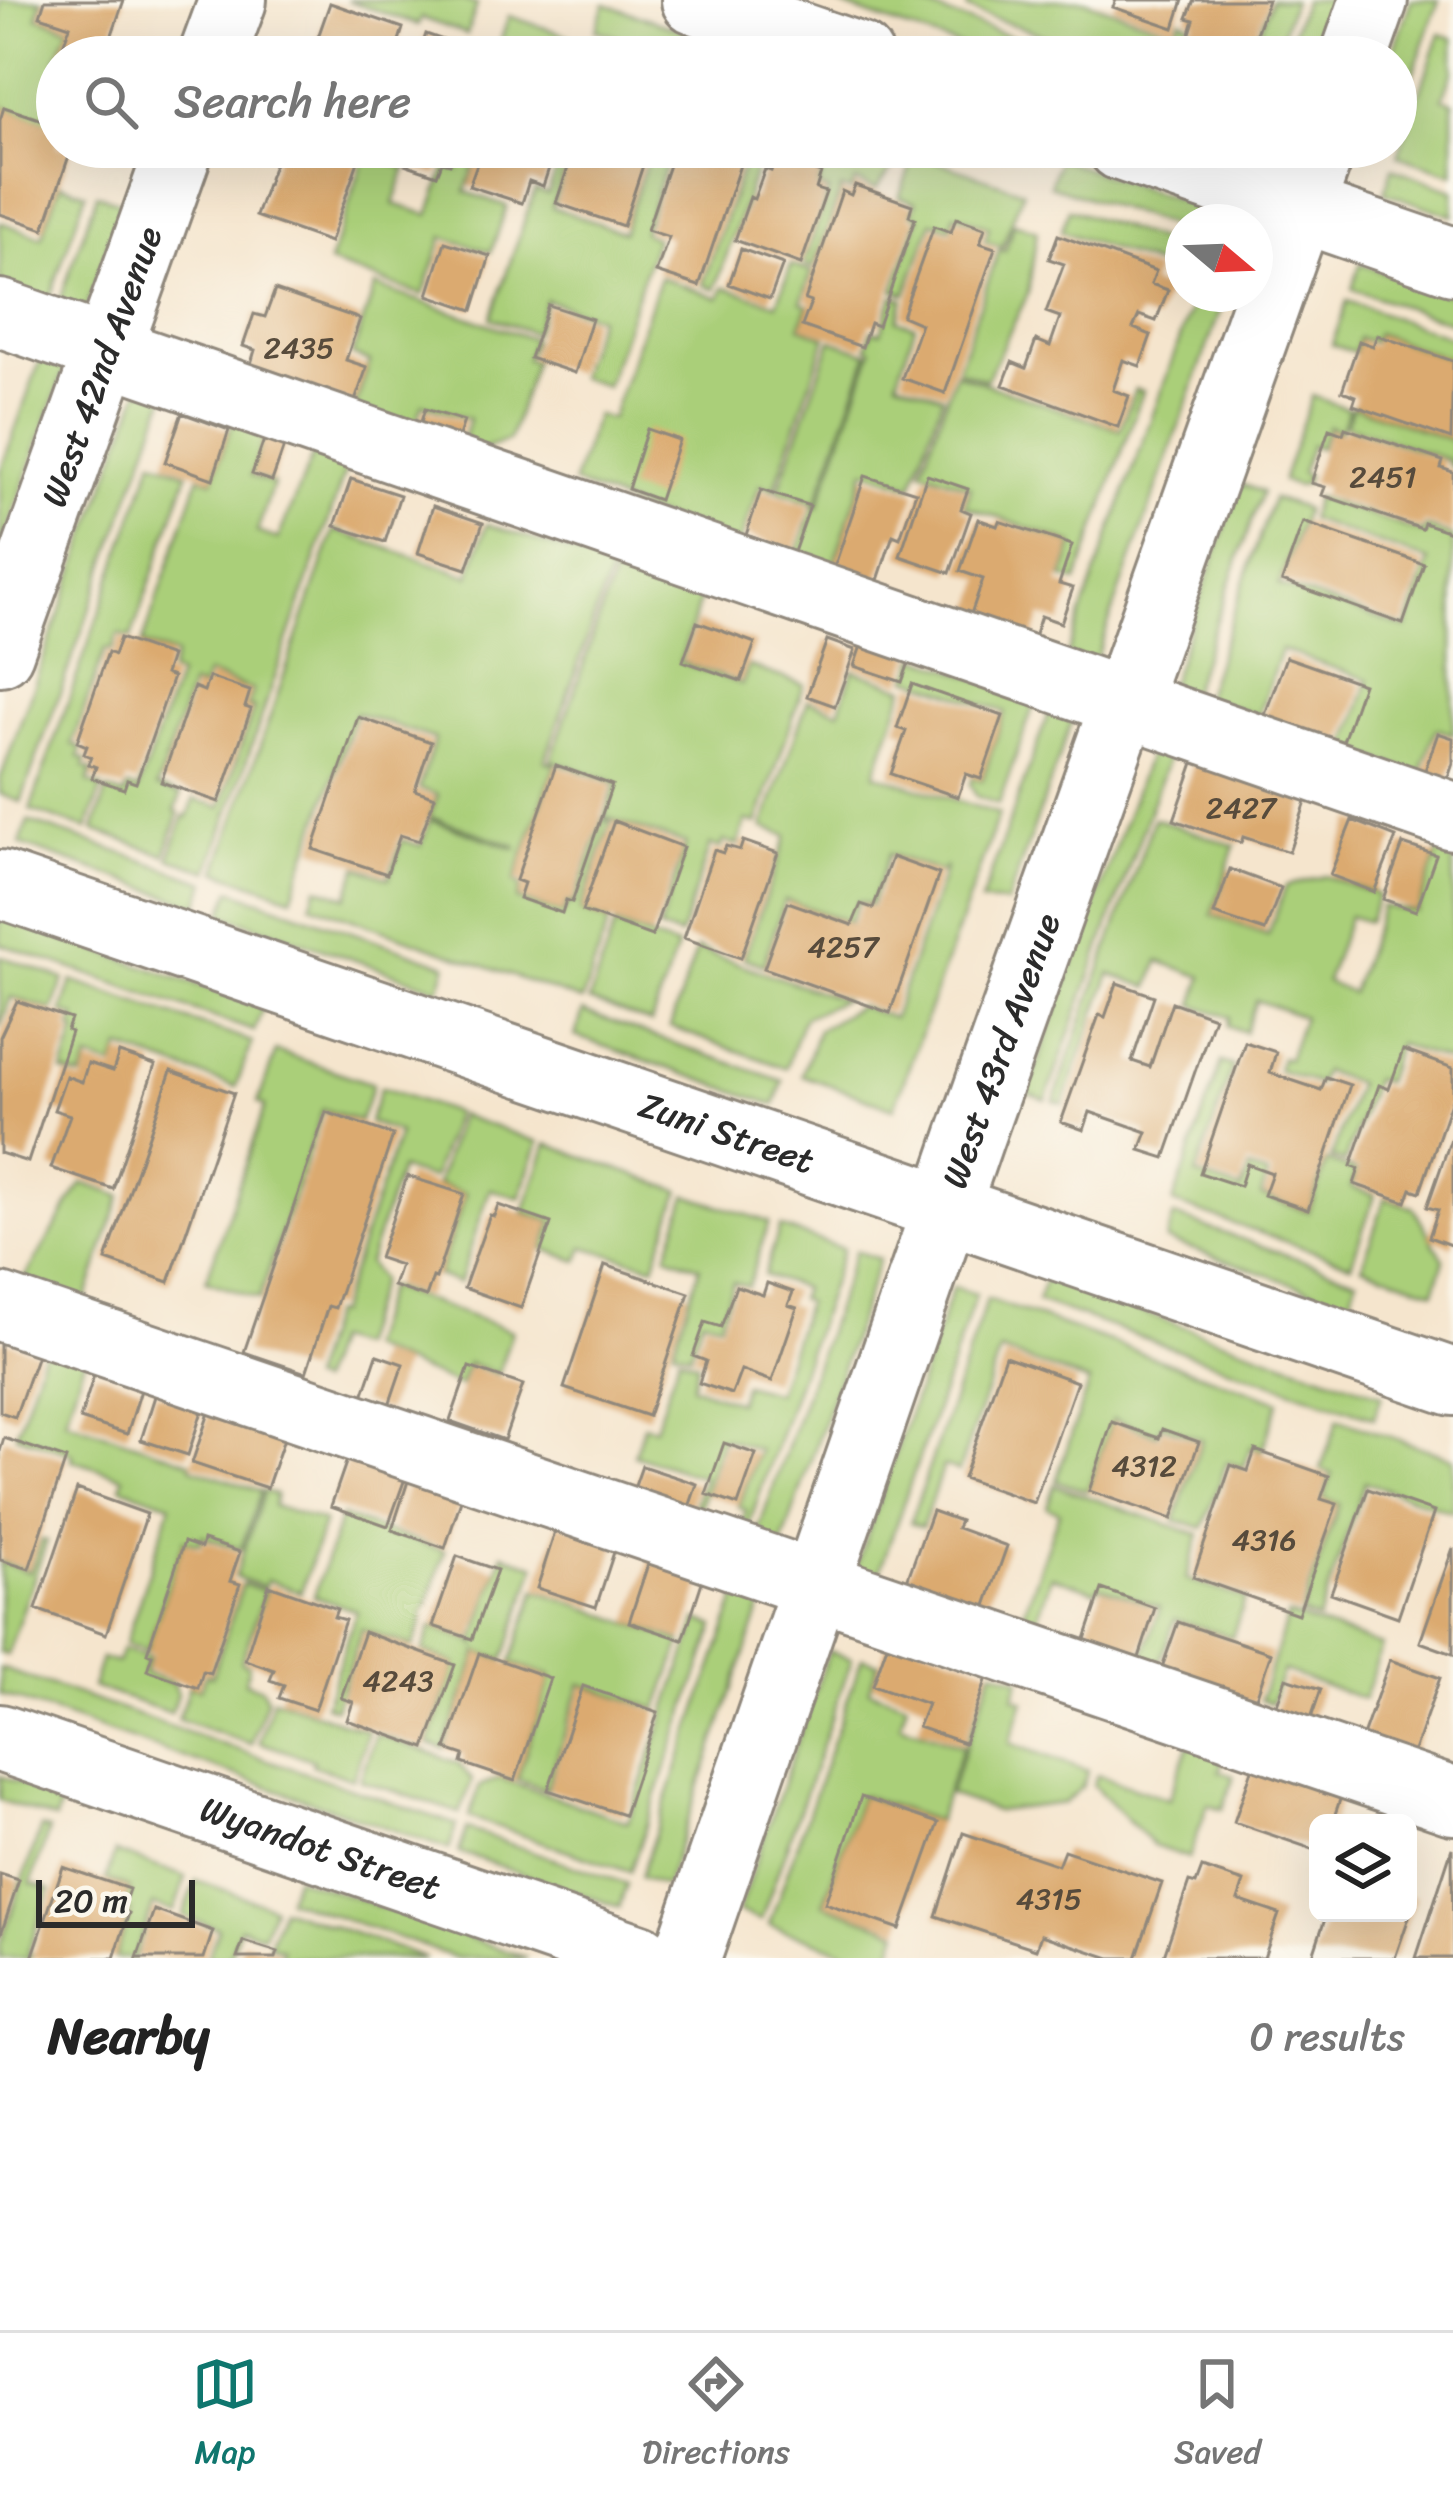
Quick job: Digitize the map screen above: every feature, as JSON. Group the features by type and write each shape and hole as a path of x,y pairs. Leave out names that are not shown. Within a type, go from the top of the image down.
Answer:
{"street":[{"path":"220,36 233,0"},
{"path":"694,0 799,36"},
{"path":"1361,36 1374,0"},
{"name":"West 42nd Avenue","path":"0,652 173,168"},
{"path":"1183,168 1453,261"},
{"name":"West 43rd Avenue","path":"687,1958 946,1208 1314,168"},
{"path":"0,313 1453,816"},
{"name":"Zuni Street","path":"0,884 1453,1382"},
{"path":"0,1307 1453,1802"},
{"name":"Wyandot Street","path":"0,1738 640,1958"}],"green space":[{"path":"0,0 42,0 37,17 69,28 66,36 36,36 36,118 4,107 0,117"},
{"path":"347,0 463,0 477,5 467,34 421,18 418,25"},
{"path":"825,0 905,0 1010,36 930,36"},
{"path":"970,0 1083,0 1175,31 1180,19 1189,23 1185,36 1046,36 967,9"},
{"path":"1271,0 1293,0 1281,36 1258,36"},
{"path":"1304,0 1335,0 1322,36 1291,36"},
{"path":"1411,0 1439,0 1417,62 1417,36 1398,36"},
{"path":"605,4 699,36 614,36 596,30"},
{"path":"509,16 569,36 502,36"},
{"path":"1440,34 1453,38 1453,70 1443,98 1453,102 1453,174 1417,162 1417,100"},
{"path":"361,168 406,168 394,204 429,215 446,168 473,168 466,192 507,206 491,252 443,237 423,295 329,263"},
{"path":"557,168 566,168 552,207 623,232 645,168 665,168 643,232 656,238 606,386 578,377 598,317 546,300 534,333 491,318 535,190 548,194"},
{"path":"742,168 760,168 715,289 703,285"},
{"path":"815,168 893,168 876,189 855,181 851,191 841,188 813,268 804,264 829,191 818,187 823,171"},
{"path":"910,168 956,168 1023,191 1002,247 985,241 989,227 955,214 950,228 932,222 906,294 894,290 919,217 912,214 916,202 899,197"},
{"path":"1056,168 1085,168 1189,204 1165,204 1165,224 1050,185"},
{"path":"1392,168 1453,190 1453,216 1384,192"},
{"path":"61,184 86,193 41,323 0,308 0,222 42,237"},
{"path":"97,194 123,203 82,320 56,311"},
{"path":"1069,209 1165,243 1165,269 1061,231"},
{"path":"1014,223 1037,231 1028,294 986,380 957,370 999,250 1005,251"},
{"path":"1360,264 1453,296 1453,323 1352,289"},
{"path":"791,265 812,272 801,302 808,305 800,327 826,337 774,490 760,485 738,547 573,483 596,415 611,419 660,277 719,298 724,287 777,304"},
{"path":"375,286 533,339 526,359 534,362 509,440 482,450 462,443 469,419 423,404 414,428 355,408 370,362 352,355"},
{"path":"893,296 904,299 897,320 915,326 897,380 943,396 912,486 865,470 833,566 797,553 814,506 818,507 872,350 867,347 872,330 881,332"},
{"path":"1347,301 1453,338 1453,360 1376,333 1372,342 1359,338 1354,352 1332,345"},
{"path":"1190,312 1220,312 1094,664 1067,654"},
{"path":"831,340 868,353 816,504 778,491"},
{"path":"43,352 68,360 0,551 0,472"},
{"path":"955,373 1120,430 1135,389 1143,391 1077,582 1063,578 1074,544 965,506 971,487 922,470"},
{"path":"141,386 166,395 21,802 0,794 0,780"},
{"path":"1312,396 1349,409 1340,431 1328,426 1320,448 1311,445 1301,473 1307,476 1297,486 1282,481"},
{"path":"1353,406 1453,441 1453,467 1448,460 1346,425"},
{"path":"233,421 266,432 251,476 273,484 257,532 278,539 314,452 348,463 209,871 169,858 194,799 221,807 254,708 248,706 253,690 207,674 202,688 191,685 157,787 181,795 165,855 94,830 107,790 124,796 128,787 138,790 178,676 170,672 175,655 142,644 199,477 213,480"},
{"path":"153,460 188,473 131,638 118,634 112,650 105,649 72,744 81,748 84,767 92,770 88,782 102,787 87,829 30,810"},
{"path":"1241,484 1262,492 1187,704 1169,686"},
{"path":"1316,497 1423,533 1426,527 1453,537 1453,734 1436,729 1420,774 1346,749 1369,680 1281,650 1258,716 1204,698 1273,498 1305,509 1279,585 1406,628 1429,561 1309,519"},
{"path":"487,524 612,566 545,761 555,764 514,882 521,885 517,900 563,914 567,903 574,904 603,819 611,822 580,911 609,922 582,1001 311,904 317,887 347,897 358,867 389,878 402,840 421,846 430,820 516,849 430,817 438,795 419,788 435,739 356,713 292,897 217,871 334,530 469,576"},
{"path":"616,568 701,597 680,662 742,684 749,666 804,685 757,824 746,821 738,845 724,841 721,848 710,845 680,936 659,929 686,844 605,817 616,783 551,760"},
{"path":"917,657 1036,699 999,804 976,796 970,784 972,778 982,781 1005,712 909,678"},
{"path":"853,670 905,688 875,774 999,814 894,1108 802,1075 818,1030 859,1006 893,1018 946,866 941,872 889,854 871,905 858,901 850,922 785,900 763,965 744,958 787,836 763,827 808,700 839,711"},
{"path":"1051,706 1074,715 1007,903 981,902"},
{"path":"1172,747 1046,1100 1027,1093 1150,750"},
{"path":"1154,818 1235,846 1212,915 1268,935 1286,886 1325,876 1378,895 1368,922 1349,916 1326,982 1351,993 1382,906 1417,912 1439,849 1453,853 1453,1063 1398,1044 1385,1082 1374,1079 1345,1162 1331,1158 1357,1083 1323,1071 1318,1084 1277,1070 1281,1057 1288,1059 1303,1017 1256,1000 1245,1032 1228,1026 1230,1017 1194,1005 1203,977 1159,961 1149,987 1110,974 1063,1104 1054,1101"},
{"path":"28,821 206,882 198,906 20,844"},
{"path":"231,890 447,965 439,989 222,914"},
{"path":"0,917 263,1007 254,1031 0,944"},
{"path":"615,925 677,947 651,1023 589,1001"},
{"path":"697,949 843,1000 803,1018 786,1068 670,1027"},
{"path":"0,956 64,979 53,1010 11,997 0,1028"},
{"path":"72,981 252,1042 236,1087 121,1048 113,1067 89,1059 81,1078 63,1072 76,1031 72,1029 76,1017 62,1012"},
{"path":"583,1012 783,1081 775,1105 575,1036"},
{"path":"276,1051 373,1084 360,1121 323,1109 259,1299 206,1281 265,1106 258,1103"},
{"path":"1221,1062 1233,1066 1196,1175 1241,1190 1249,1169 1267,1175 1261,1196 1309,1212 1327,1161 1356,1171 1351,1187 1375,1195 1351,1264 1173,1203"},
{"path":"381,1087 455,1113 432,1179 400,1169 368,1263 380,1280 357,1347 333,1340 318,1383 309,1380 331,1313 337,1314 399,1133 369,1122"},
{"path":"459,1115 539,1142 520,1198 490,1189 459,1283 438,1276 466,1194 437,1184"},
{"path":"547,1144 680,1191 654,1266 584,1247 578,1261 544,1249 553,1222 524,1212"},
{"path":"82,1183 121,1196 80,1317 15,1295"},
{"path":"687,1195 769,1222 748,1286 733,1282 720,1323 702,1318 690,1354 673,1349 700,1267 667,1255"},
{"path":"1385,1198 1413,1207 1444,1260 1434,1291 1362,1266"},
{"path":"1174,1216 1357,1279 1349,1303 1166,1240"},
{"path":"780,1227 843,1249 744,1540 737,1537 746,1510 739,1507 759,1450 722,1438 696,1520 691,1518 703,1477 634,1455 644,1425 655,1428 679,1356 698,1363 692,1386 737,1402 744,1384 776,1393 806,1302 799,1299 802,1288 764,1275"},
{"path":"855,1251 879,1259 779,1554 753,1546"},
{"path":"1045,1279 1382,1395 1374,1418 1037,1301"},
{"path":"387,1287 512,1331 498,1374 468,1363 460,1386 366,1348"},
{"path":"953,1287 976,1295 874,1587 852,1579"},
{"path":"987,1299 1279,1401 1262,1450 1251,1447 1244,1467 1227,1462 1203,1529 1175,1520 1202,1440 1161,1425 1157,1435 1113,1419 1087,1491 1056,1481 1089,1382 1000,1351 959,1471 943,1466 922,1527 910,1523"},
{"path":"46,1344 85,1357 65,1420 261,1491 241,1549 202,1536 199,1544 184,1540 147,1651 125,1644 171,1504 121,1487 124,1477 72,1460 73,1454 16,1435"},
{"path":"1338,1419 1453,1458 1453,1512 1365,1482 1318,1620 1301,1614 1339,1504 1324,1498 1332,1474 1321,1469"},
{"path":"1054,1485 1199,1535 1186,1579 1245,1599 1232,1637 1175,1619 1157,1671 1140,1666 1160,1607 1051,1576 1034,1629 1020,1624 1059,1512 1047,1507"},
{"path":"264,1491 276,1495 273,1506 324,1522 301,1592 267,1580 264,1587 235,1577"},
{"path":"341,1516 445,1551 413,1647 362,1629 335,1708 325,1705 357,1611 314,1596"},
{"path":"42,1540 47,1541 7,1655 0,1653 0,1562 30,1572"},
{"path":"503,1554 536,1566 504,1660 478,1652 444,1749 429,1744 456,1664 423,1651 431,1627 478,1648 475,1640"},
{"path":"742,1582 767,1590 665,1886 640,1877"},
{"path":"243,1584 265,1591 241,1662 249,1665 245,1682 262,1688 267,1698 251,1744 178,1719 189,1686 200,1689 206,1674 212,1676"},
{"path":"536,1590 682,1642 658,1709 581,1684 546,1789 517,1779 551,1676 511,1663"},
{"path":"1288,1615 1382,1646 1364,1699 1283,1671 1271,1703 1260,1700"},
{"path":"698,1620 715,1626 630,1872 469,1817 480,1786 499,1778 628,1822"},
{"path":"122,1649 149,1657 144,1673 173,1683 177,1694 171,1713 92,1687 101,1658 117,1663"},
{"path":"829,1651 852,1659 761,1920 738,1912"},
{"path":"862,1658 878,1663 869,1690 907,1703 900,1724 963,1746 937,1821 861,1795 823,1904 899,1931 890,1958 864,1958 769,1925"},
{"path":"0,1668 457,1825 449,1849 0,1694"},
{"path":"993,1670 1020,1679 1014,1697 1024,1701 1010,1743 1088,1771 1082,1787 1064,1803 996,1811 949,1794"},
{"path":"273,1698 368,1731 353,1779 259,1742"},
{"path":"376,1734 458,1763 472,1780 460,1813 360,1780"},
{"path":"1190,1741 1226,1753 1220,1771 1234,1776 1223,1809 1208,1804 1189,1858 1154,1846 1093,1785 1097,1775 1169,1799"},
{"path":"0,1776 63,1798 55,1820 0,1800"},
{"path":"41,1828 49,1830 31,1883 50,1890 28,1952 30,1958 0,1958 0,1945"},
{"path":"467,1829 627,1884 619,1907 459,1852"},
{"path":"115,1852 186,1877 174,1911 153,1905 134,1958 115,1958 131,1911 123,1908 130,1888 106,1879"},
{"path":"295,1877 527,1958 457,1958 287,1899"},
{"path":"196,1880 273,1907 263,1935 240,1927 229,1958 208,1958 218,1928 183,1916"},
{"path":"281,1908 425,1958 280,1958 282,1949 269,1945"}],"building":[{"path":"45,0 124,0 111,36 66,36 70,26 40,16"},
{"path":"1116,0 1183,0 1174,28 1113,7"},
{"path":"1194,0 1268,0 1255,36 1189,36 1194,20 1187,18"},
{"path":"330,3 403,28 401,36 318,36"},
{"path":"4,107 36,118 36,168 65,168 44,229 0,214"},
{"path":"273,168 356,168 330,242 256,216"},
{"path":"475,168 549,168 543,186 529,181 522,203 469,186"},
{"path":"568,168 642,168 623,226 556,203"},
{"path":"668,168 739,168 699,286 656,272 669,237 647,230"},
{"path":"807,168 821,173 816,189 826,192 801,264 735,240 750,197 754,199 765,169"},
{"path":"855,185 912,205 909,216 915,219 878,326 870,323 862,347 802,326 811,302 805,300 842,191 851,195"},
{"path":"956,218 985,228 980,243 995,248 945,393 902,378 921,324 902,316 934,226 951,232"},
{"path":"1058,235 1156,271 1151,284 1165,289 1156,321 1139,315 1133,328 1151,335 1140,366 1123,360 1113,390 1129,396 1118,427 1003,385 1012,362 1026,368 1036,340 1050,346 1060,317 1046,312 1064,264 1049,259"},
{"path":"445,242 490,256 473,310 428,295"},
{"path":"741,249 783,264 770,299 729,284"},
{"path":"275,290 360,319 346,360 367,367 354,404 248,374 255,350 243,346 254,314 265,317"},
{"path":"548,305 592,319 575,373 530,358"},
{"path":"1377,335 1453,361 1451,439 1353,405 1356,396 1342,391 1359,341 1373,346"},
{"path":"425,409 464,421 456,444 418,431"},
{"path":"182,413 229,430 213,479 165,462"},
{"path":"1345,428 1443,461 1441,468 1453,472 1453,533 1424,523 1422,529 1322,495 1325,487 1311,483 1329,429 1343,434"},
{"path":"647,429 679,440 659,500 628,489"},
{"path":"266,434 286,441 272,481 252,474"},
{"path":"927,475 968,489 961,509 971,513 950,573 900,556"},
{"path":"865,476 916,492 900,538 893,535 877,583 834,568"},
{"path":"351,479 400,495 385,542 335,526"},
{"path":"761,490 810,506 794,552 746,535"},
{"path":"433,506 483,523 467,569 418,553"},
{"path":"978,519 997,526 999,521 1072,545 1059,584 1073,588 1061,623 1041,616 1033,639 970,617 983,579 960,571"},
{"path":"1303,522 1424,564 1403,624 1282,581"},
{"path":"697,622 755,643 741,681 683,661"},
{"path":"864,637 912,654 902,682 854,666"},
{"path":"120,638 171,656 165,674 173,677 136,783 127,780 124,789 92,778 96,767 88,764 87,746 77,742 108,652 114,655"},
{"path":"827,640 855,650 835,706 807,696"},
{"path":"1286,657 1363,684 1341,747 1263,720"},
{"path":"209,677 250,691 245,707 251,709 219,802 161,782 194,687 204,691"},
{"path":"912,684 1003,716 981,779 966,774 958,797 891,774 906,731 897,728"},
{"path":"358,717 431,742 415,790 435,797 419,841 400,835 387,874 313,849"},
{"path":"1438,733 1453,738 1453,763 1445,787 1422,779"},
{"path":"1196,757 1308,796 1289,852 1243,837 1241,843 1174,820"},
{"path":"556,765 612,785 572,902 566,900 562,913 519,898 524,883 516,880"},
{"path":"1352,820 1396,837 1374,892 1330,875"},
{"path":"614,821 683,847 652,936 582,911"},
{"path":"743,841 778,853 741,958 684,938 714,850 723,853 726,846 740,850"},
{"path":"1403,844 1436,855 1416,911 1383,899"},
{"path":"892,857 939,874 890,1013 764,968 788,902 852,925 861,904 873,908"},
{"path":"1230,869 1281,888 1265,931 1214,914"},
{"path":"1117,983 1154,996 1132,1061 1150,1067 1172,1002 1214,1017 1165,1158 1140,1150 1147,1132 1090,1112 1084,1130 1061,1122 1099,1015 1105,1017"},
{"path":"17,1001 71,1019 67,1030 71,1032 28,1162 0,1153 0,1037"},
{"path":"1245,1042 1276,1052 1270,1073 1321,1090 1326,1077 1350,1085 1308,1210 1264,1195 1272,1173 1247,1164 1240,1186 1200,1173"},
{"path":"1403,1050 1453,1068 1453,1096 1420,1192 1411,1189 1406,1202 1354,1184 1359,1169 1351,1166 1379,1085 1389,1089"},
{"path":"119,1053 155,1065 113,1189 51,1168 70,1115 54,1110 66,1076 82,1082 88,1063 113,1071"},
{"path":"171,1071 234,1093 169,1282 106,1260"},
{"path":"326,1112 393,1135 335,1308 328,1306 306,1373 244,1352"},
{"path":"1453,1133 1453,1246 1429,1237 1438,1210 1427,1207"},
{"path":"407,1176 464,1194 426,1297 393,1286 400,1265 379,1258"},
{"path":"498,1205 551,1223 521,1308 464,1288 490,1215 494,1216"},
{"path":"605,1265 689,1293 648,1416 564,1388"},
{"path":"767,1283 793,1292 788,1305 797,1308 772,1381 741,1370 732,1394 699,1383 706,1361 693,1356 705,1322 721,1327 736,1286 763,1295"},
{"path":"0,1339 38,1352 15,1417 0,1412"},
{"path":"377,1355 403,1364 387,1411 361,1402"},
{"path":"1005,1356 1077,1382 1034,1503 963,1478"},
{"path":"469,1367 523,1385 504,1440 450,1421"},
{"path":"95,1372 142,1387 127,1434 80,1419"},
{"path":"156,1393 203,1408 188,1455 141,1440"},
{"path":"213,1401 288,1427 267,1488 192,1463"},
{"path":"1112,1422 1159,1438 1162,1429 1199,1442 1172,1519 1089,1491"},
{"path":"4,1438 66,1459 29,1569 0,1560"},
{"path":"724,1443 756,1454 738,1505 706,1494"},
{"path":"1255,1450 1329,1476 1321,1499 1337,1504 1298,1614 1193,1577 1231,1465 1248,1471"},
{"path":"349,1454 407,1473 388,1526 331,1506"},
{"path":"642,1466 697,1484 685,1519 630,1500"},
{"path":"410,1475 463,1494 445,1548 392,1530"},
{"path":"77,1489 147,1514 106,1634 36,1609"},
{"path":"1368,1489 1434,1512 1398,1617 1331,1593"},
{"path":"932,1511 960,1521 957,1528 1007,1546 982,1617 904,1589"},
{"path":"558,1523 617,1543 596,1607 537,1588"},
{"path":"203,1540 240,1552 230,1581 240,1584 210,1673 203,1671 198,1688 147,1670 152,1655 147,1653 184,1542 201,1548"},
{"path":"1453,1548 1453,1654 1420,1642"},
{"path":"651,1555 705,1573 683,1640 629,1622"},
{"path":"457,1556 497,1570 472,1639 433,1626"},
{"path":"269,1585 337,1609 334,1617 345,1620 315,1710 279,1698 284,1685 270,1680 274,1670 245,1660"},
{"path":"1102,1589 1155,1608 1137,1664 1083,1645"},
{"path":"1178,1622 1271,1653 1254,1704 1160,1673"},
{"path":"364,1632 455,1665 425,1748 347,1720 353,1702 341,1698"},
{"path":"891,1634 990,1669 964,1743 918,1727 927,1704 873,1685"},
{"path":"479,1653 550,1678 515,1781 462,1763 464,1755 446,1749"},
{"path":"1390,1660 1440,1678 1410,1762 1360,1744"},
{"path":"1286,1678 1321,1689 1309,1724 1274,1713"},
{"path":"583,1686 658,1712 624,1815 548,1790"},
{"path":"1257,1755 1345,1785 1335,1814 1309,1814 1309,1848 1234,1822"},
{"path":"861,1797 938,1823 900,1929 825,1903"},
{"path":"963,1833 1058,1865 1064,1850 1162,1883 1136,1958 1110,1958 1041,1935 1036,1949 936,1916"},
{"path":"1452,1848 1453,1958 1416,1958"},
{"path":"63,1867 129,1889 122,1910 129,1913 114,1958 32,1958"},
{"path":"1202,1868 1244,1882 1238,1900 1279,1914 1264,1958 1163,1958 1189,1882 1196,1884"},
{"path":"0,1874 19,1880 1,1934 0,1934"},
{"path":"154,1910 213,1931 204,1958 137,1958"},
{"path":"1324,1922 1407,1922 1395,1958 1312,1958"},
{"path":"243,1941 278,1952 276,1958 237,1958"}]}
